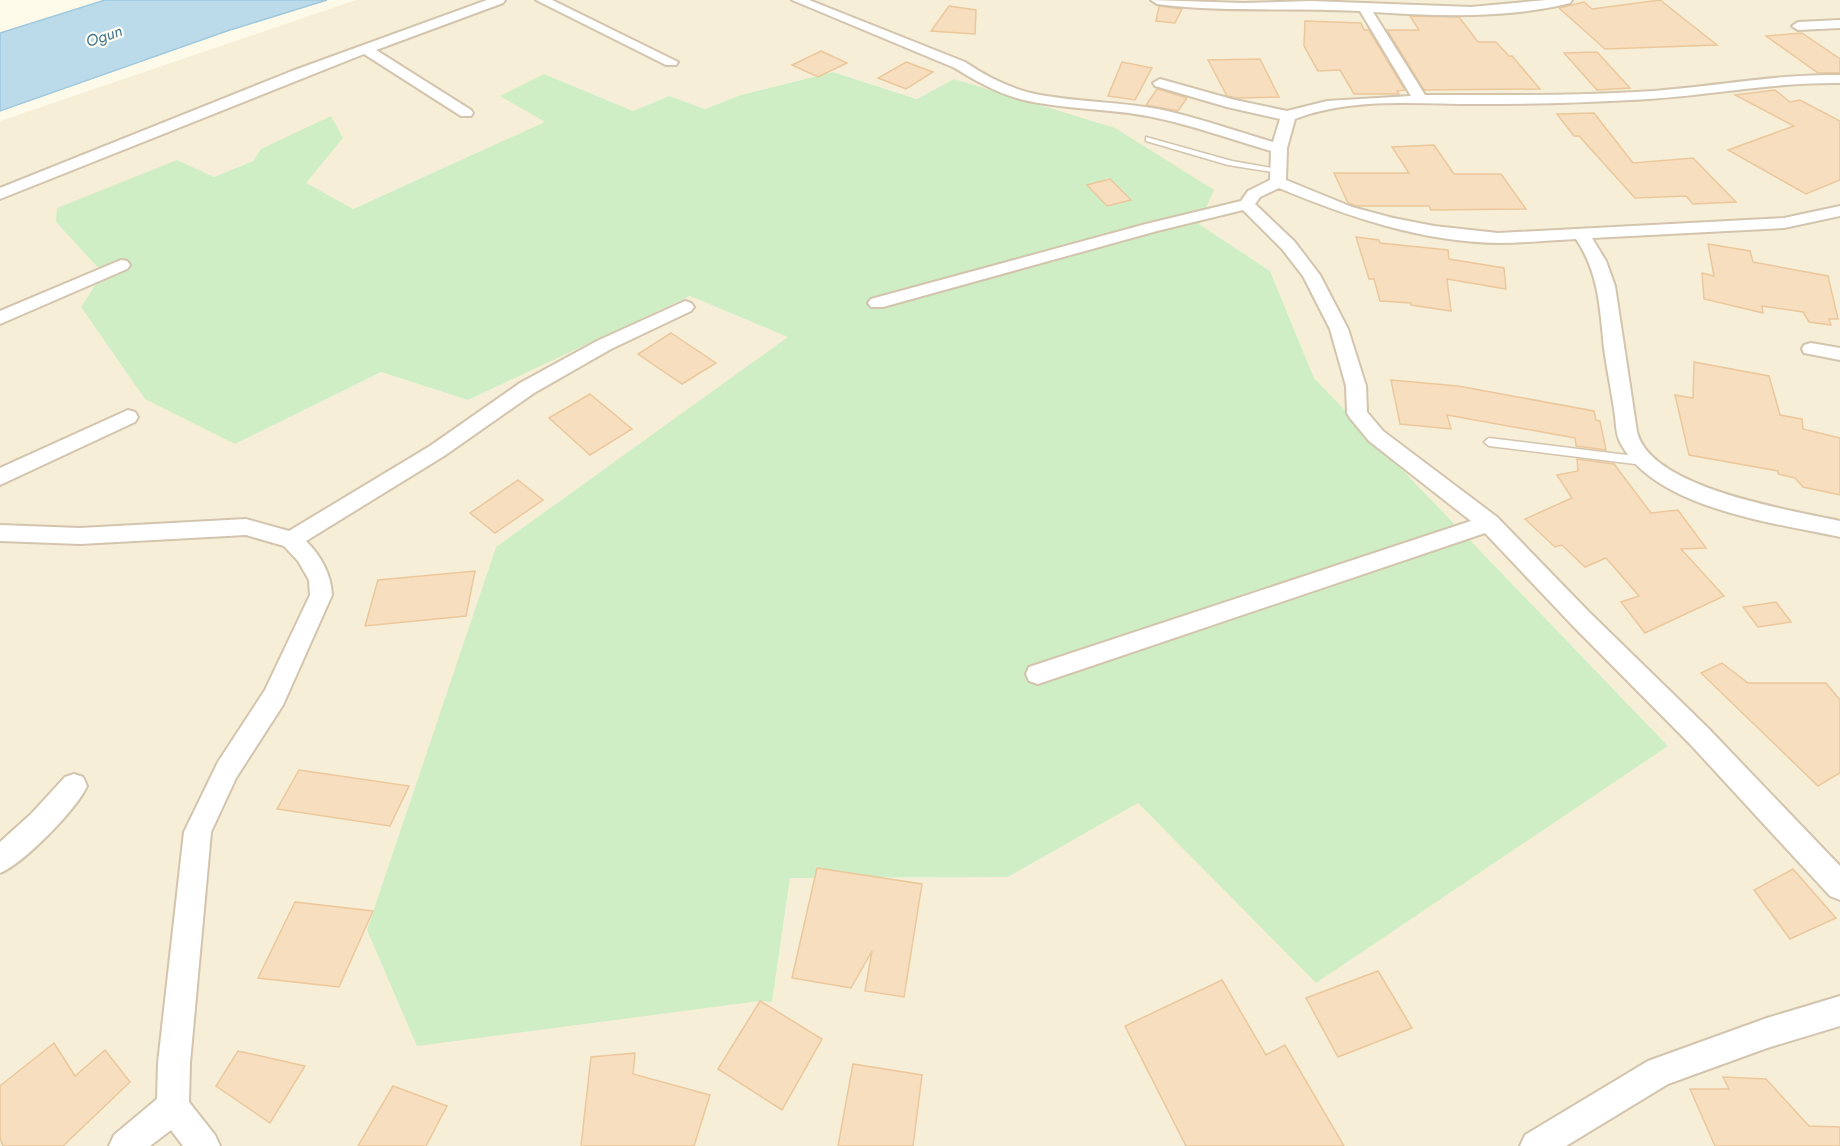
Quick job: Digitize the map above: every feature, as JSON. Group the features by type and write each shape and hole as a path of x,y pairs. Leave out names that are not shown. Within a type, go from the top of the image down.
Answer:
{"street":[{"path":"0,194 277,82 499,0"},
{"path":"542,0 671,62"},
{"path":"798,0 960,64 978,77 1006,89 1038,99 1120,107 1160,114 1279,148"},
{"path":"1157,0 1211,5 1311,5 1365,9 1478,11 1566,0"},
{"path":"1365,9 1421,100"},
{"path":"1798,26 1840,24"},
{"path":"366,49 465,113"},
{"path":"1160,83 1232,104 1288,116 1301,109 1362,103 1605,98 1699,90 1787,79 1840,79"},
{"path":"1278,177 1279,148 1288,116"},
{"path":"877,303 1152,227 1247,204 1254,195 1278,177"},
{"path":"1278,177 1346,210 1434,231 1498,238 1784,223 1840,211"},
{"path":"1247,204 1288,245 1311,274 1339,329 1356,386 1357,413 1376,436 1489,524 1698,736 1840,886"},
{"path":"1582,235 1596,254 1607,286 1615,358 1629,442 1643,461 1663,477 1698,493 1840,529"},
{"path":"0,318 122,265"},
{"path":"291,540 437,451 527,388 604,345 685,307"},
{"path":"1811,349 1840,354"},
{"path":"0,477 128,417"},
{"path":"1038,674 1489,524"},
{"path":"0,533 80,536 246,527 291,540 306,555 320,579 321,595 274,697 227,771 198,832 178,1028 173,1107 204,1146"},
{"path":"0,860 41,823 74,786"},
{"path":"1536,1146 1659,1072 1767,1033 1840,1011"},
{"path":"125,1146 173,1107"}],"lane":[{"path":"1149,139 1278,177"},
{"path":"1489,442 1643,461"}],"shaded area":[{"path":"356,0 1840,0 1840,1146 0,1146 0,121","holes":["833,72 918,99 954,79 1199,224 1270,271 1314,378 1668,746 1316,982 1138,803 1008,877 790,878 772,1002 760,1001 496,547 789,337 690,296 468,400 381,372 235,444 145,398 81,307 103,273 57,222 177,160 214,177 253,161 261,149 343,138 305,183 352,209 546,122 544,74 633,111 669,96 705,109 741,95"]}],"green space":[{"path":"833,72 917,99 954,79 1115,128 1214,190 1199,224 1270,271 1314,378 1668,746 1316,983 1138,803 1008,877 790,878 772,1002 760,1001 417,1046 367,930 496,547 788,337 690,296 468,400 381,372 235,444 145,399 81,307 103,273 56,222 57,208 177,160 214,177 253,161 261,149 331,116 343,138 306,183 353,209 545,122 500,96 544,74 633,111 669,96 705,109 741,95"}],"water":[{"name":"Ogun","path":"105,0 327,0 227,31 0,111 0,33"}],"building":[{"path":"1660,0 1717,45 1605,49 1559,8 1584,2 1592,9"},
{"path":"949,6 976,10 975,34 931,31"},
{"path":"1159,6 1182,9 1175,23 1156,21"},
{"path":"1410,16 1459,17 1478,42 1496,42 1509,56 1512,56 1540,89 1424,90 1387,30 1419,30"},
{"path":"1305,21 1361,23 1364,30 1369,30 1405,90 1397,91 1399,94 1354,94 1340,70 1318,71 1304,46"},
{"path":"1802,33 1840,59 1840,73 1818,73 1766,36"},
{"path":"821,51 847,63 818,77 792,65"},
{"path":"1597,52 1630,88 1597,90 1564,53"},
{"path":"1260,59 1279,97 1237,98 1227,96 1208,60"},
{"path":"906,62 933,72 906,89 878,78"},
{"path":"1122,62 1152,68 1135,100 1108,96"},
{"path":"1157,89 1187,98 1178,111 1146,105"},
{"path":"1775,90 1790,102 1800,100 1840,121 1840,180 1806,194 1728,150 1794,126 1735,95"},
{"path":"1594,113 1633,163 1693,158 1736,202 1693,204 1686,196 1635,198 1579,136 1574,136 1557,114"},
{"path":"1434,145 1454,174 1501,174 1526,209 1431,210 1429,206 1356,206 1348,203 1334,173 1409,173 1392,147"},
{"path":"1110,179 1131,200 1107,206 1087,185"},
{"path":"1356,237 1379,240 1380,243 1448,250 1449,259 1504,268 1506,289 1447,279 1451,311 1411,305 1411,303 1380,301 1374,279 1369,279"},
{"path":"1708,244 1750,251 1753,262 1828,276 1838,319 1829,319 1831,325 1809,322 1803,312 1762,306 1763,313 1704,299 1702,273 1714,276"},
{"path":"671,333 716,363 682,384 638,354"},
{"path":"1694,362 1769,376 1780,415 1802,419 1803,429 1840,438 1840,495 1803,487 1795,478 1778,474 1778,471 1689,455 1675,395 1693,398"},
{"path":"1391,380 1458,386 1594,411 1596,420 1600,421 1606,450 1576,446 1575,438 1447,415 1451,429 1400,424"},
{"path":"590,394 632,429 590,455 549,418"},
{"path":"1577,459 1614,464 1651,513 1678,510 1706,548 1681,549 1724,596 1645,633 1621,602 1639,596 1606,558 1585,567 1562,545 1555,547 1525,519 1572,498 1557,475 1578,471"},
{"path":"518,480 543,500 495,533 470,513"},
{"path":"475,571 466,616 365,626 378,580"},
{"path":"1776,602 1791,622 1758,627 1743,607"},
{"path":"1722,663 1748,683 1826,683 1840,700 1840,773 1818,786 1701,673"},
{"path":"299,770 409,786 390,826 277,809"},
{"path":"817,868 922,884 904,997 865,991 872,951 851,988 792,978"},
{"path":"1793,869 1836,918 1790,939 1754,890"},
{"path":"295,902 373,911 339,987 258,978"},
{"path":"1378,971 1412,1028 1338,1057 1306,998"},
{"path":"1222,980 1266,1055 1285,1045 1344,1146 1186,1146 1125,1026"},
{"path":"760,1001 822,1039 782,1110 718,1069"},
{"path":"54,1043 75,1076 105,1050 130,1082 63,1146 3,1146 0,1138 0,1086"},
{"path":"238,1051 305,1066 270,1123 216,1086"},
{"path":"635,1053 633,1074 710,1095 694,1146 581,1146 591,1057"},
{"path":"853,1064 922,1075 913,1146 838,1146"},
{"path":"1723,1077 1766,1079 1809,1126 1840,1127 1840,1146 1715,1146 1690,1089 1729,1089"},
{"path":"393,1086 447,1106 426,1146 358,1146"}]}
